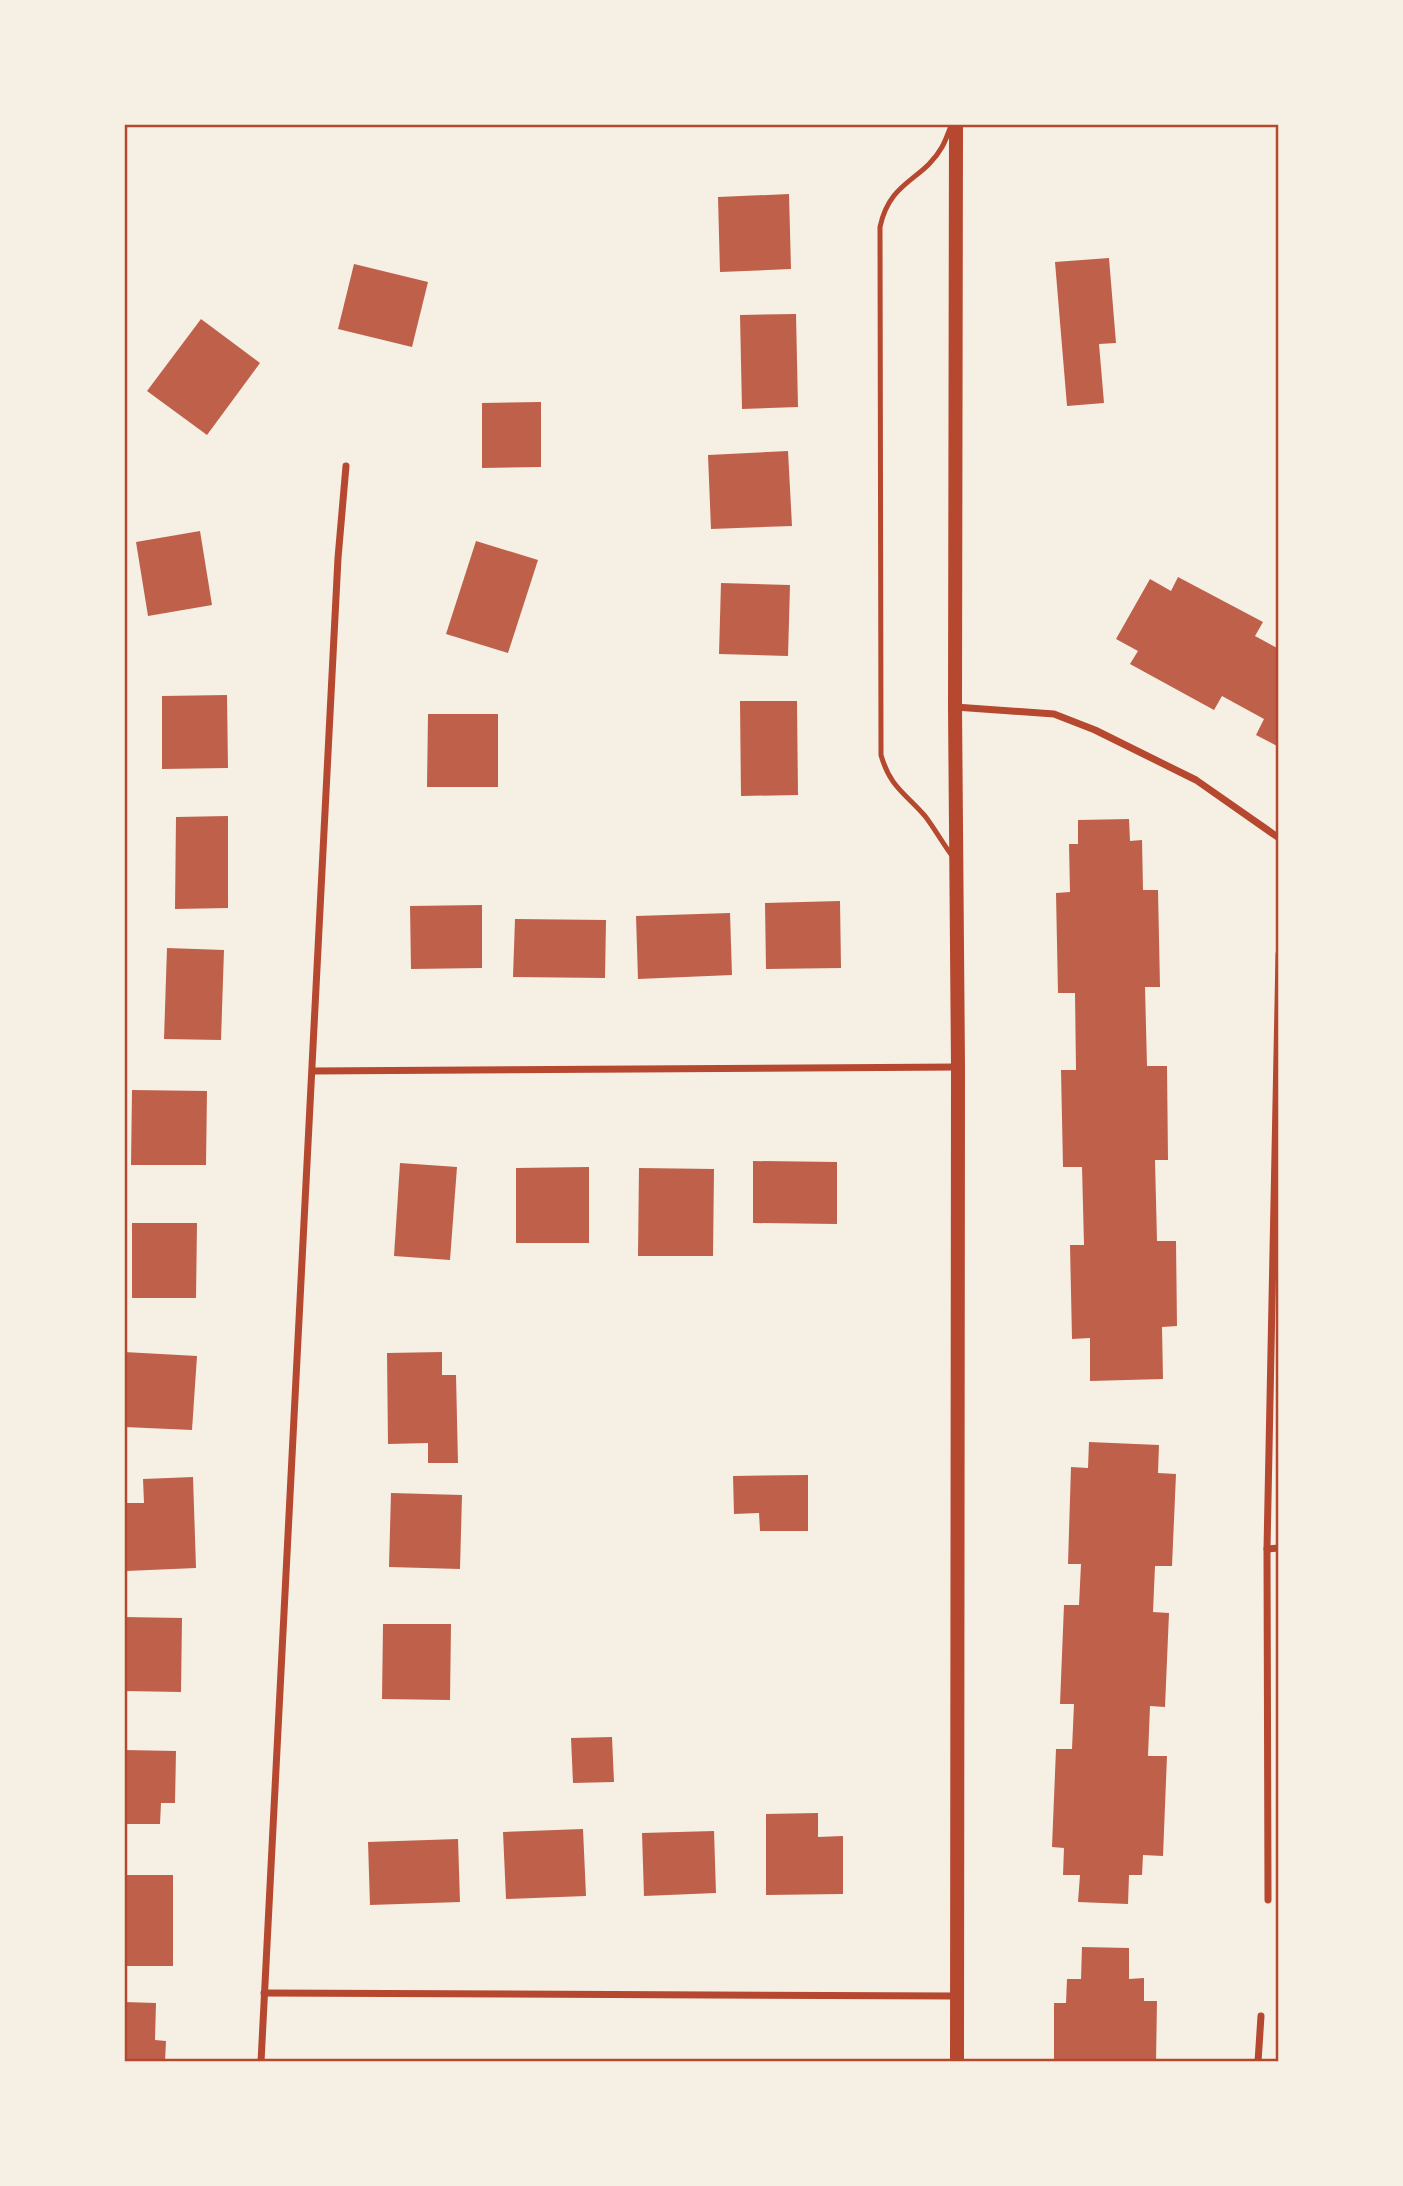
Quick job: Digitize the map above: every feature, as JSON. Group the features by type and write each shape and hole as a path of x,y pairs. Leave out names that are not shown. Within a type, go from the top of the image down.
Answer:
{"main road":[{"path":"954,124 958,1068 957,2062"}],"street":[{"path":"261,2062 338,558 346,466"},
{"path":"955,707 1054,715 1095,730 1196,780 1279,838"},
{"path":"1268,1900 1267,1549 1279,954"},
{"path":"313,1070 958,1068"},
{"path":"1267,1549 1279,1548"},
{"path":"264,1993 957,1996"},
{"path":"1258,2062 1261,2016"}],"lane":[{"path":"954,124 933,158 892,196 883,212 880,227 880,741 886,773 911,804 924,815 956,863"}],"building":[{"path":"789,194 791,269 720,272 718,197"},
{"path":"1109,258 1116,343 1099,344 1104,403 1067,406 1055,262"},
{"path":"354,264 428,282 412,347 338,329"},
{"path":"796,314 798,407 742,409 740,315"},
{"path":"201,319 260,363 207,435 147,391"},
{"path":"541,402 541,467 482,468 482,403"},
{"path":"788,451 792,526 711,529 708,455"},
{"path":"200,531 212,605 148,616 136,542"},
{"path":"476,541 538,560 508,653 446,634"},
{"path":"1178,577 1263,622 1255,636 1279,649 1279,747 1256,735 1264,719 1222,696 1214,710 1130,664 1138,651 1116,639 1150,579 1171,591"},
{"path":"721,583 790,585 788,656 719,654"},
{"path":"227,695 228,768 162,769 162,696"},
{"path":"740,701 797,701 798,795 741,796"},
{"path":"428,714 498,714 498,787 427,787"},
{"path":"228,816 228,908 175,909 176,817"},
{"path":"1129,819 1130,841 1142,840 1143,890 1158,890 1160,987 1145,987 1147,1066 1167,1066 1168,1160 1155,1160 1157,1241 1176,1241 1177,1326 1162,1327 1163,1379 1090,1381 1090,1338 1072,1339 1070,1245 1084,1245 1082,1167 1063,1167 1061,1070 1076,1070 1075,993 1058,993 1056,893 1070,892 1069,844 1078,844 1078,820"},
{"path":"840,901 841,968 766,969 765,903"},
{"path":"482,905 482,968 411,969 410,906"},
{"path":"730,913 732,975 638,979 636,916"},
{"path":"515,919 606,920 605,978 513,977"},
{"path":"167,948 224,950 221,1040 164,1039"},
{"path":"132,1090 207,1091 206,1165 131,1165"},
{"path":"753,1161 837,1162 837,1224 753,1223"},
{"path":"400,1163 457,1167 450,1260 394,1256"},
{"path":"589,1167 589,1243 516,1243 516,1168"},
{"path":"639,1168 714,1169 713,1256 638,1256"},
{"path":"132,1223 197,1223 196,1298 132,1298"},
{"path":"124,1352 197,1356 192,1430 124,1427"},
{"path":"442,1352 442,1375 456,1375 458,1463 428,1463 428,1443 388,1444 387,1353"},
{"path":"1089,1442 1159,1445 1158,1473 1176,1474 1172,1566 1155,1566 1153,1612 1169,1613 1165,1707 1150,1706 1148,1756 1167,1756 1163,1856 1143,1855 1142,1875 1129,1875 1128,1904 1078,1902 1080,1875 1063,1875 1064,1848 1052,1847 1056,1749 1072,1749 1074,1704 1060,1704 1064,1605 1079,1605 1081,1564 1068,1564 1071,1467 1088,1468"},
{"path":"808,1475 808,1531 760,1531 759,1513 734,1514 733,1476"},
{"path":"193,1477 196,1568 126,1571 124,1503 144,1503 143,1479"},
{"path":"391,1493 462,1495 460,1569 389,1567"},
{"path":"124,1617 182,1618 181,1692 124,1691"},
{"path":"383,1624 451,1624 450,1700 382,1699"},
{"path":"612,1737 614,1782 573,1783 571,1738"},
{"path":"124,1750 176,1751 175,1803 161,1803 160,1824 124,1824"},
{"path":"818,1813 818,1837 843,1836 843,1894 766,1895 766,1814"},
{"path":"583,1829 586,1896 506,1899 503,1832"},
{"path":"714,1831 716,1893 644,1896 642,1833"},
{"path":"458,1839 460,1902 370,1905 368,1842"},
{"path":"124,1875 173,1875 173,1966 124,1966"},
{"path":"1082,1947 1129,1948 1129,1979 1144,1978 1144,2001 1157,2001 1156,2062 1054,2062 1054,2003 1066,2003 1067,1979 1081,1979"},
{"path":"124,2002 156,2003 155,2040 166,2041 165,2062 124,2062"}]}
